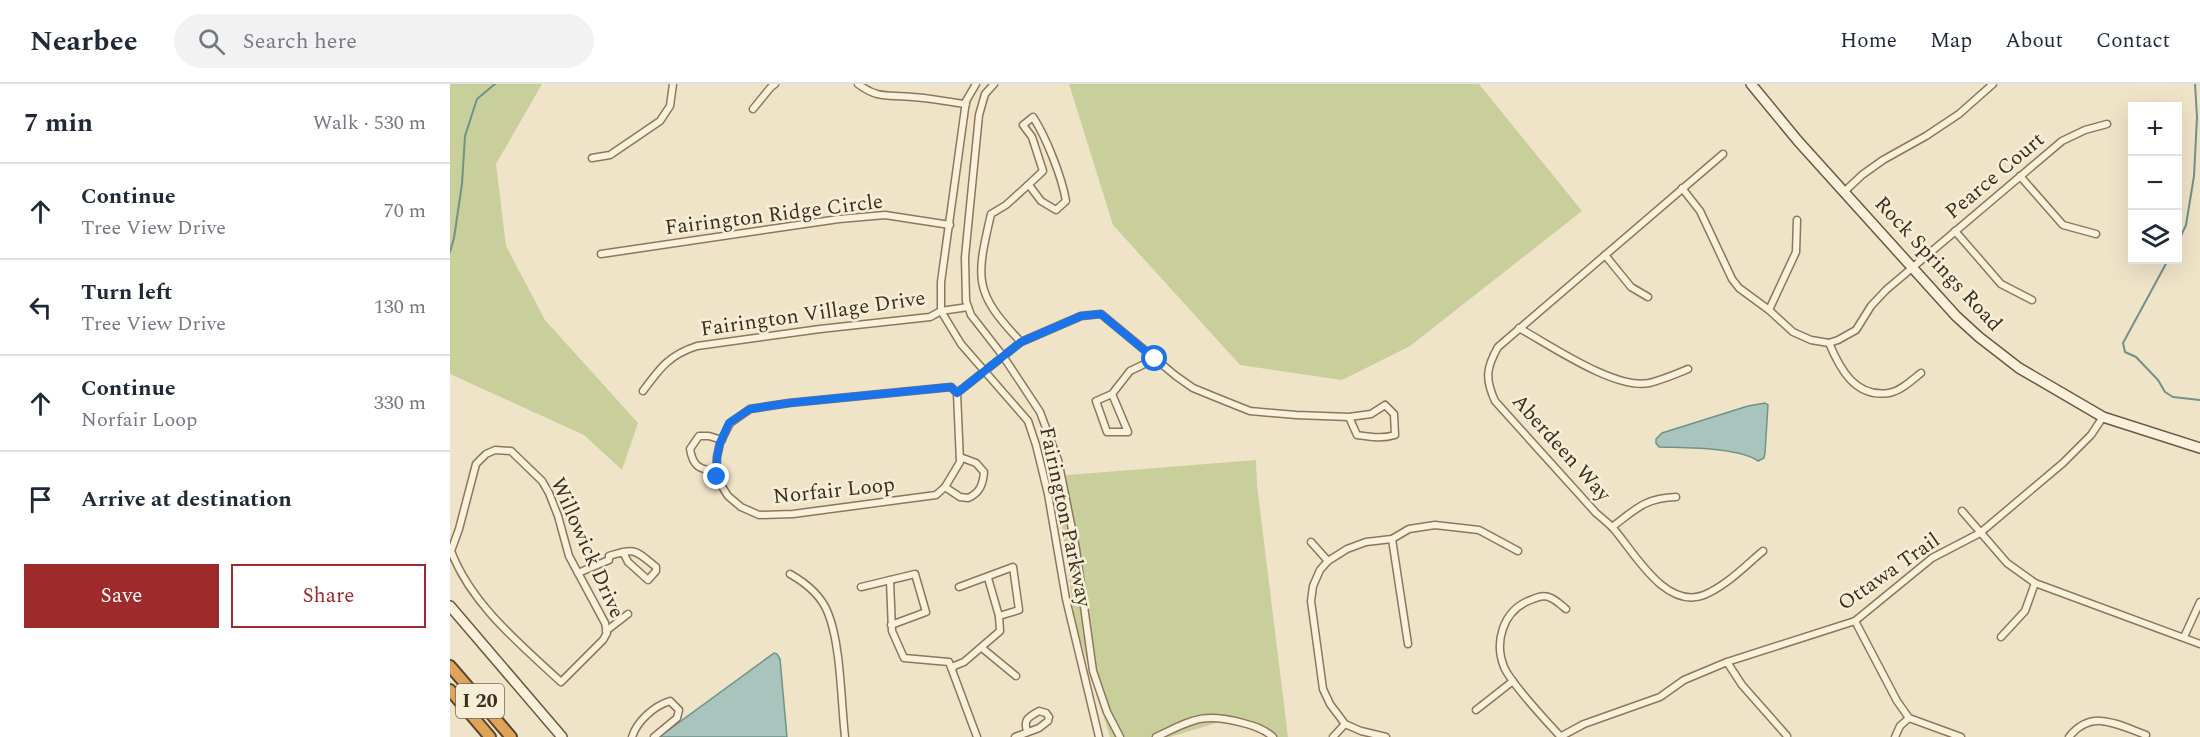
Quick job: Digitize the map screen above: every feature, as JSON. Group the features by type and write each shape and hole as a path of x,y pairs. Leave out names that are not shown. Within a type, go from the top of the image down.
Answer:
{"highway":[{"name":"I 20","path":"450,666 511,737"},
{"name":"I 20","path":"450,690 490,737"}],"street":[{"path":"592,158 610,155 660,121 670,106 673,84"},
{"path":"753,108 775,84"},
{"path":"858,84 876,95 910,96 966,104"},
{"path":"941,311 941,282 966,104 976,84"},
{"name":"Fairington Parkway","path":"994,84 985,94 980,116 965,257 966,301 971,315 1004,356 1040,412 1058,459 1076,549 1093,670 1107,712 1120,737"},
{"name":"Rock Springs Road","path":"1751,84 1798,141 1956,316 1987,344 2019,368 2103,417 2200,448"},
{"path":"1845,191 1883,160 1959,114 1993,84"},
{"path":"1021,342 987,301 980,278 982,250 991,214 1006,205 1043,171 1032,137 1023,125 1033,117 1041,129 1064,186 1066,201 1056,210 1041,201 1029,185 1027,186"},
{"name":"Pearce Court","path":"1829,343 1856,330 1871,306 1886,290 2062,141 2085,130 2107,124"},
{"name":"Aberdeen Way","path":"1723,154 1498,347 1490,362 1488,373 1495,401 1596,513 1612,527 1642,565 1665,589 1685,597 1702,596 1719,586 1763,551"},
{"path":"2020,176 2063,225 2096,234"},
{"path":"1682,188 1700,211 1732,279 1739,288 1793,332 1802,337 1829,343 1839,366 1850,380 1870,391 1889,393 1901,389 1921,373"},
{"name":"Fairington Ridge Circle","path":"601,254 885,214 950,225"},
{"path":"1768,310 1796,252 1797,220"},
{"path":"1955,231 2001,284 2032,300"},
{"path":"1605,255 1631,287 1648,297"},
{"name":"Fairington Village Drive","path":"643,391 664,363 681,351 697,346 810,330 930,317 941,311 969,307"},
{"name":"Fairington Parkway","path":"941,311 961,344 1028,421 1048,494 1066,599 1100,737"},
{"path":"957,393 1021,342 1081,316 1101,314 1193,388 1250,411 1349,417 1371,414 1385,405 1394,414 1395,435 1386,438 1358,435 1349,417"},
{"path":"1519,328 1610,378 1634,384 1649,383 1688,369"},
{"path":"1112,394 1128,432 1107,432 1096,401 1112,394 1130,371 1155,359"},
{"path":"722,440 699,436 690,449 695,465 717,472 717,457 729,423 750,409 951,387 957,393 960,462 945,487 953,493 968,498 980,489 984,472 976,463 960,457"},
{"name":"Ottawa Trail","path":"1560,736 1584,724 1660,697 1684,680 1727,662 1855,621 1932,558 1980,532 2063,463 2091,435 2103,417"},
{"name":"Willowick Drive","path":"495,450 511,451 542,481 558,516 569,556 605,622 606,631 603,640 561,682 502,625 467,584 457,568 451,551 476,464 486,454 495,450"},
{"name":"Norfair Loop","path":"717,472 717,477 728,496 741,507 759,515 793,514 936,495 945,487"},
{"path":"1612,527 1643,504 1658,498 1676,497"},
{"path":"1962,511 2007,563 2035,583 2200,644"},
{"path":"1386,737 1361,731 1345,724 1330,704 1323,689 1311,601 1313,586 1320,570 1328,561 1347,549 1366,542 1392,539 1409,529 1435,525 1460,526 1479,530 1518,551"},
{"path":"1392,539 1408,644"},
{"path":"1311,542 1328,561"},
{"path":"578,573 609,560 609,556 629,550 636,551 656,567 656,571 648,580 628,562 623,552"},
{"path":"959,587 1013,567 1018,610 999,616"},
{"path":"790,574 815,592 829,614 836,642 845,737"},
{"path":"861,587 915,574 926,612 891,624"},
{"path":"951,669 964,662 1000,631 999,616 988,578"},
{"path":"890,580 891,631 904,658 949,662 977,737"},
{"path":"2001,637 2025,611 2035,583"},
{"path":"1560,736 1513,681 1505,669 1500,653 1502,630 1508,616 1519,605 1540,596 1551,598 1566,609"},
{"path":"2184,637 2200,602"},
{"path":"450,606 562,737"},
{"path":"606,631 628,614"},
{"path":"1855,621 1897,701 1909,718 1961,737"},
{"path":"982,648 1016,676"},
{"path":"1727,662 1742,685 1787,736"},
{"path":"1476,710 1513,681"},
{"path":"632,737 636,726 662,704 670,701 679,710 677,718 654,737"},
{"path":"1156,737 1190,721 1206,717 1220,717 1256,726 1273,737"},
{"path":"1895,737 1900,726 1909,718"},
{"path":"2069,737 2079,726 2090,721 2106,721 2146,735"},
{"path":"1333,737 1345,724"},
{"path":"1015,737 1027,731"}],"green space":[{"path":"450,84 542,84 496,164 506,246 545,320 638,423 622,470 584,435 450,374"},
{"path":"1069,84 1479,84 1582,211 1410,346 1342,380 1240,365 1113,225"},
{"path":"1256,460 1257,485 1288,737 1268,737 1226,720 1170,737 1110,737 1075,622 1055,476"}],"water":[{"path":"1765,403 1768,405 1765,453 1764,458 1758,461 1738,453 1696,448 1659,447 1656,443 1656,439 1662,433 1748,406"},
{"path":"774,653 780,659 787,737 659,737"}],"waterway":[{"path":"450,252 462,184 465,136 477,99 495,84"},
{"path":"2182,234 2186,225 2194,176 2197,117 2195,84"},
{"path":"2166,264 2123,343 2125,352 2136,357 2158,380 2165,392 2173,397 2200,400"}],"route":[{"path":"717,477 720,443 729,423 750,409 951,387 957,393 1021,342 1081,316 1101,314 1155,359"}]}
